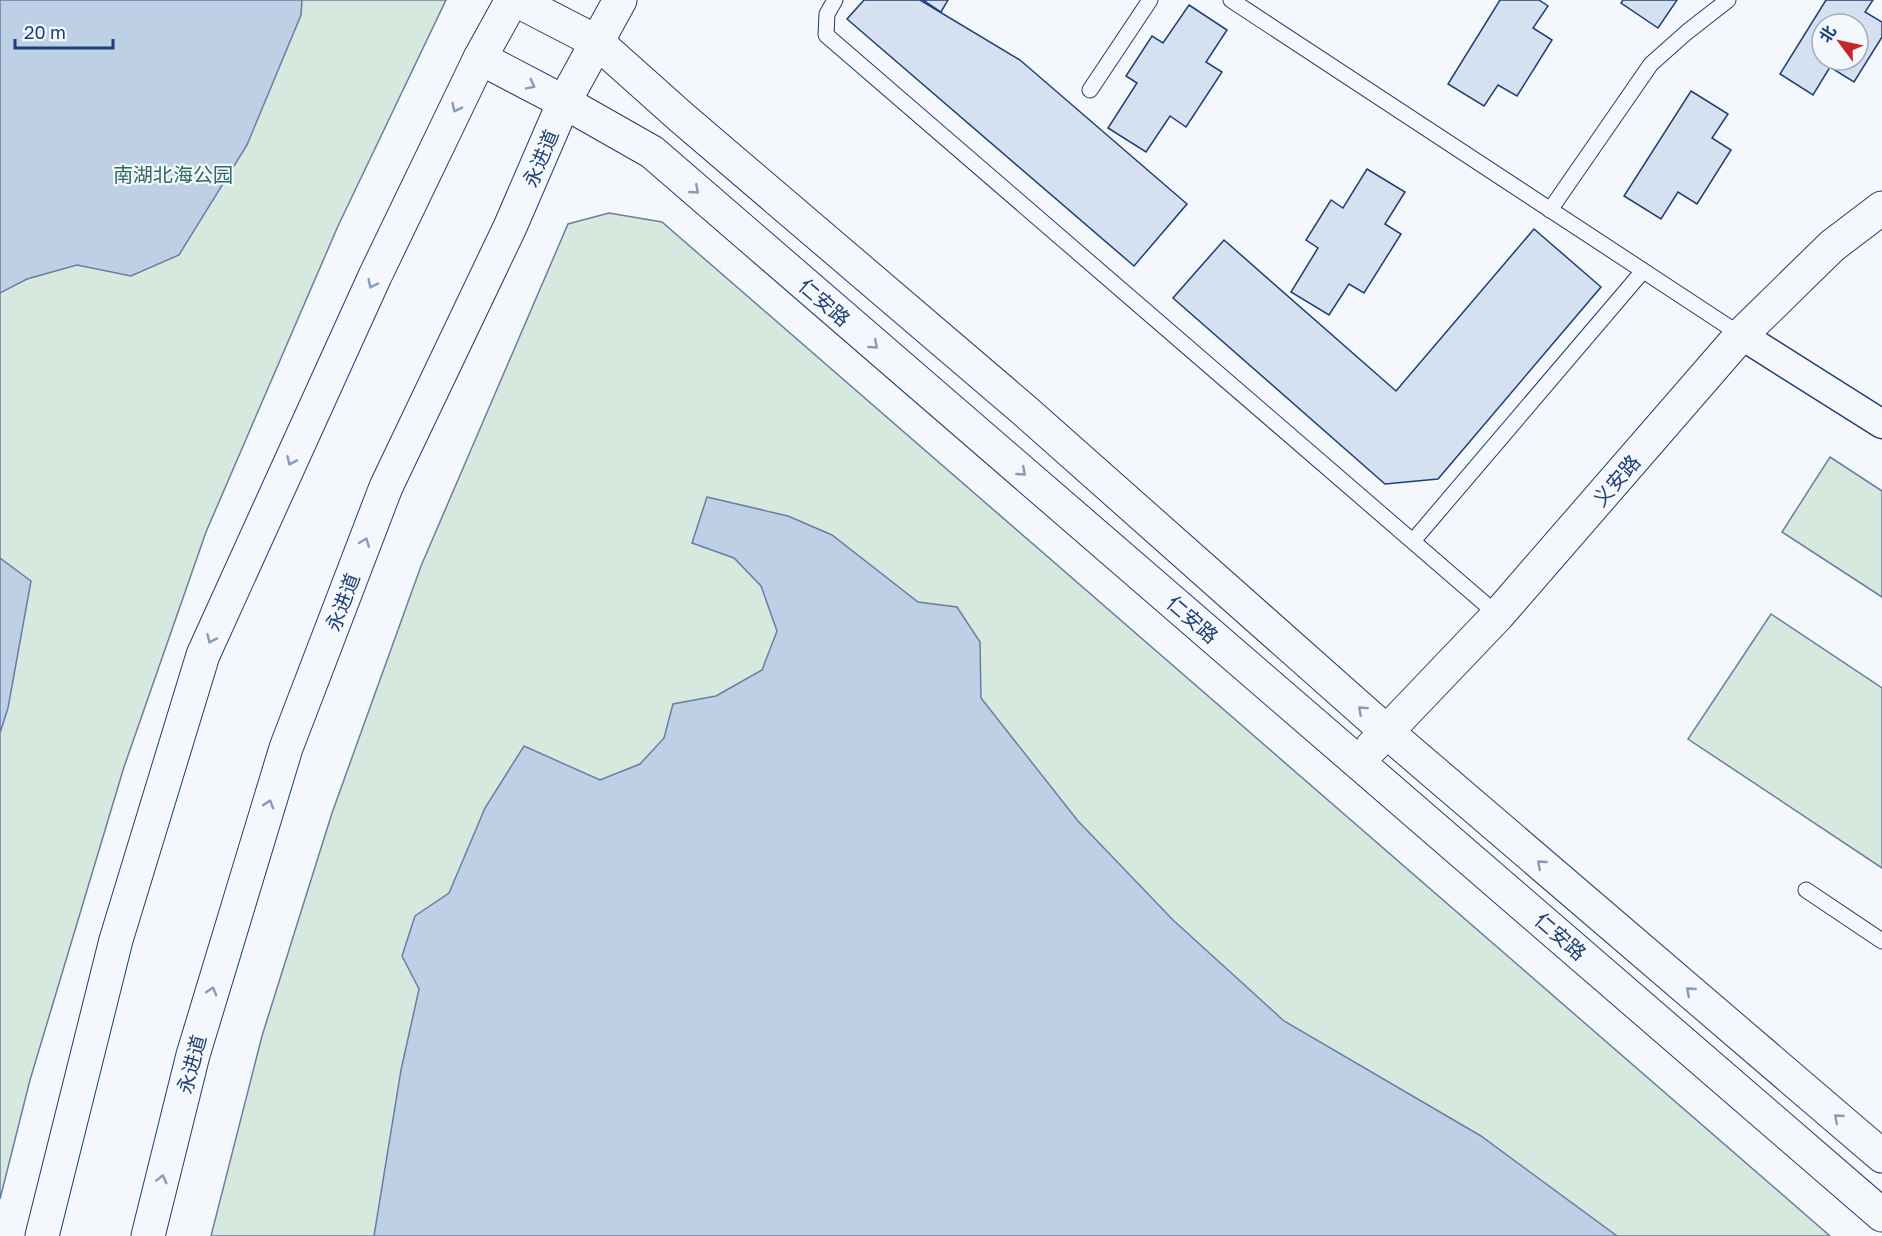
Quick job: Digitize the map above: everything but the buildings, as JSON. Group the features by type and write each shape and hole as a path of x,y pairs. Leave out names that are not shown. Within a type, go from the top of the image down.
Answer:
{"street":[{"path":"42,1236 116,940 203,656 375,276 480,58 514,0 597,42 681,117 1024,410 1387,732 1882,1156"},
{"name":"永进道","path":"148,1236 193,1054 286,748 386,487 510,226 564,102 620,0"},
{"name":"仁安路","path":"480,58 652,152 1882,1215"},
{"name":"义安路","path":"1358,761 1498,615 1741,335 1832,246 1882,208"},
{"path":"1741,335 1882,424"}],"lane":[{"path":"835,0 827,14 826,35 1498,615"},
{"path":"1090,90 1150,0"},
{"path":"1231,0 1741,335"},
{"path":"1550,210 1651,64 1728,0"},
{"path":"1413,541 1643,272"},
{"path":"1806,890 1882,941"}],"green space":[{"name":"南湖北海公园","path":"0,0 446,0 338,226 206,532 124,767 30,1080 0,1199"},
{"path":"609,213 662,222 1830,1236 211,1236 262,1036 332,813 421,566 568,224"},
{"path":"1830,457 1882,491 1882,597 1782,532"},
{"path":"1771,614 1882,688 1882,868 1688,739"}],"water":[{"path":"0,0 302,0 301,15 247,145 179,255 131,276 77,265 27,279 0,293"},
{"path":"707,497 788,516 832,535 918,602 957,607 980,642 981,698 1078,821 1173,920 1284,1021 1481,1136 1617,1236 374,1236 401,1070 419,989 402,956 415,916 449,893 485,808 524,746 600,780 640,764 664,738 673,704 716,696 762,670 777,631 761,586 734,558 692,543"},
{"path":"0,558 31,581 8,708 0,733"}]}
